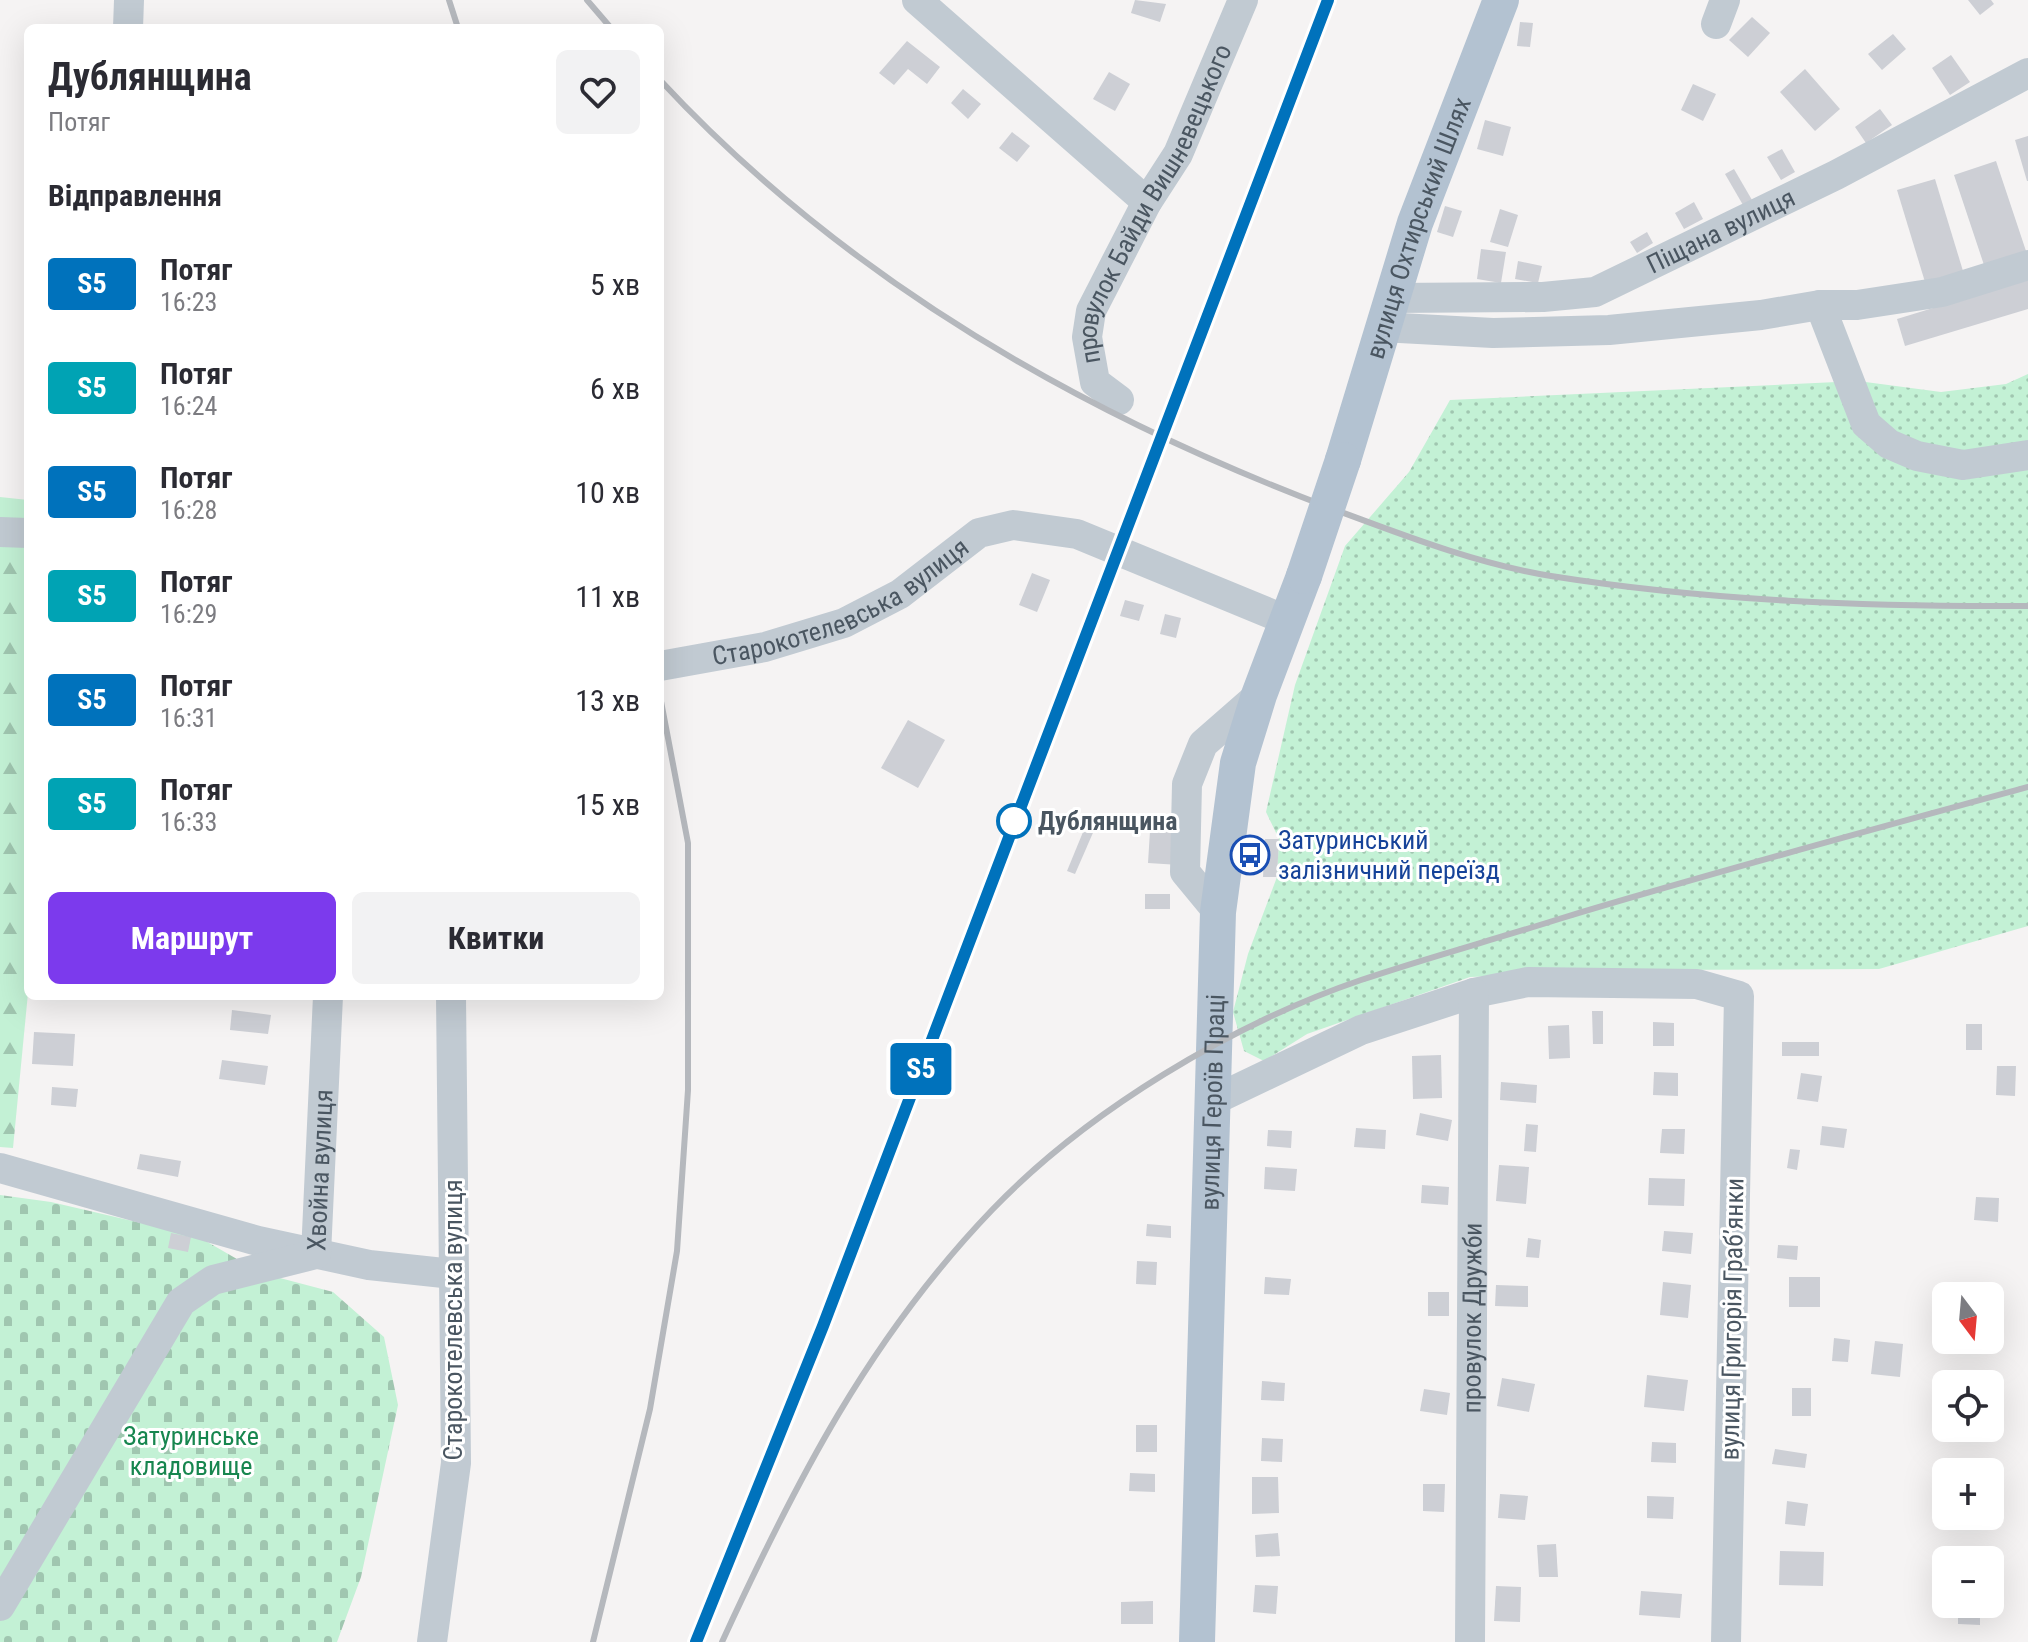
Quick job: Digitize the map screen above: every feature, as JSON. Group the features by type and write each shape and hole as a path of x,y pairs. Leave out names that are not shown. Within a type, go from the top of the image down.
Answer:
{"main road":[{"name":"вулиця Охтирський Шлях","path":"1304,576 1343,460 1415,223 1501,0"},
{"name":"вулиця Героїв Праці","path":"1197,1642 1210,1102 1218,912 1226,828 1238,763 1259,695 1304,576"}],"street":[{"path":"128,24 129,0"},
{"path":"917,0 1147,202"},
{"name":"провулок Байди Вишневецького","path":"1119,400 1095,382 1087,337 1091,311 1147,202 1178,154 1243,0"},
{"name":"Піщана вулиця","path":"1386,313 1595,292 1836,175 2028,73"},
{"path":"1386,313 1493,333 1609,330 1761,315 1820,305 1857,305 1942,292 2028,265"},
{"path":"1820,305 1866,424 1889,444 1917,456 1963,465 2028,455"},
{"name":"Старокотелевська вулиця","path":"664,665 765,647 844,623 900,594 979,533 1013,525 1077,534 1286,620"},
{"path":"0,532 24,533"},
{"name":"вулиця Григорія Грабʼянки","path":"1474,993 1528,982 1697,984 1739,996 1726,1642"},
{"path":"1210,1102 1361,1030 1474,993"},
{"name":"провулок Дружби","path":"1470,1642 1474,993"},
{"name":"Хвойна вулиця","path":"328,1000 316,1254 369,1265 453,1274"},
{"name":"Старокотелевська вулиця","path":"432,1642 456,1463 451,1000"},
{"path":"0,1168 258,1241 316,1254"},
{"path":"0,1606 181,1302 213,1280 316,1254"}],"green space":[{"path":"2028,374 2028,926 1879,969 1637,970 1470,977 1307,1034 1264,1061 1244,1051 1233,1012 1248,954 1277,877 1279,839 1266,812 1295,685 1345,546 1409,472 1450,400 1858,381 1941,392 2006,384"},
{"path":"0,497 24,500 24,1000 27,1000 13,1148 0,1147"},
{"name":"Затуринське кладовище","path":"0,1195 51,1202 197,1236 261,1273 333,1292 384,1337 398,1405 361,1577 337,1642 0,1642"}],"building":[{"path":"1135,0 1166,4 1160,22 1131,13"},
{"path":"1968,0 1991,0 1994,4 1980,15"},
{"path":"1752,17 1770,33 1748,57 1729,40"},
{"path":"1520,22 1533,23 1530,47 1517,46"},
{"path":"1893,34 1906,49 1882,70 1868,54"},
{"path":"907,41 940,67 927,84 908,69 894,85 879,73"},
{"path":"1951,55 1970,82 1950,95 1932,68"},
{"path":"1805,69 1840,109 1815,131 1780,92"},
{"path":"1109,72 1130,84 1115,111 1093,99"},
{"path":"1693,84 1716,94 1703,121 1681,110"},
{"path":"963,89 981,104 968,119 951,103"},
{"path":"1880,109 1892,125 1866,143 1855,127"},
{"path":"1485,120 1511,127 1503,156 1477,149"},
{"path":"1012,132 1030,146 1017,162 999,148"},
{"path":"2028,136 2028,181 2027,181 2015,140"},
{"path":"1782,149 1795,172 1781,180 1767,157"},
{"path":"1996,161 2027,254 1985,268 1954,175"},
{"path":"1734,169 1752,200 1743,205 1725,174"},
{"path":"1935,179 1963,271 1925,282 1897,190"},
{"path":"1694,202 1703,219 1684,229 1675,213"},
{"path":"1445,206 1462,211 1453,237 1437,232"},
{"path":"1500,209 1518,215 1508,247 1490,242"},
{"path":"1647,232 1653,243 1637,253 1630,242"},
{"path":"1481,249 1506,252 1501,283 1477,279"},
{"path":"1518,261 1542,266 1538,283 1515,279"},
{"path":"2028,279 2028,309 1905,346 1897,319"},
{"path":"1032,573 1050,580 1037,612 1019,605"},
{"path":"1125,600 1144,605 1139,621 1120,616"},
{"path":"1165,614 1181,618 1176,638 1160,634"},
{"path":"908,720 945,740 918,788 881,768"},
{"path":"1090,815 1099,819 1075,874 1067,871"},
{"path":"1151,815 1198,818 1195,866 1148,863"},
{"path":"1265,839 1279,839 1277,877 1263,877"},
{"path":"1145,894 1170,894 1170,909 1145,909"},
{"path":"232,1010 271,1015 268,1034 230,1030"},
{"path":"1592,1011 1603,1011 1603,1044 1593,1044"},
{"path":"1653,1022 1674,1023 1674,1046 1653,1046"},
{"path":"1966,1024 1982,1024 1982,1050 1966,1050"},
{"path":"1569,1025 1570,1058 1549,1059 1548,1026"},
{"path":"34,1032 75,1034 73,1066 32,1064"},
{"path":"1782,1042 1819,1042 1819,1056 1782,1056"},
{"path":"1441,1055 1442,1098 1413,1099 1412,1056"},
{"path":"222,1060 268,1066 265,1085 219,1079"},
{"path":"1997,1066 2016,1066 2015,1096 1996,1095"},
{"path":"1654,1072 1678,1073 1678,1096 1653,1095"},
{"path":"1801,1073 1822,1076 1818,1102 1797,1099"},
{"path":"1501,1082 1537,1085 1536,1103 1500,1100"},
{"path":"52,1087 78,1089 76,1107 51,1105"},
{"path":"1420,1113 1452,1120 1448,1141 1416,1135"},
{"path":"1526,1124 1538,1125 1536,1152 1524,1151"},
{"path":"1822,1126 1847,1129 1844,1148 1820,1145"},
{"path":"1356,1128 1386,1130 1385,1149 1354,1147"},
{"path":"1662,1129 1685,1129 1684,1154 1660,1153"},
{"path":"1268,1130 1292,1131 1291,1148 1267,1146"},
{"path":"1790,1149 1800,1150 1797,1170 1787,1168"},
{"path":"140,1154 181,1161 178,1177 137,1169"},
{"path":"1499,1165 1529,1167 1526,1204 1496,1201"},
{"path":"1265,1167 1297,1169 1295,1191 1264,1189"},
{"path":"1649,1178 1685,1179 1684,1206 1648,1205"},
{"path":"1422,1185 1449,1187 1448,1205 1421,1203"},
{"path":"1976,1197 1999,1198 1998,1222 1974,1220"},
{"path":"1147,1224 1171,1226 1171,1238 1146,1236"},
{"path":"1664,1231 1693,1233 1691,1254 1662,1251"},
{"path":"171,1233 191,1237 188,1252 168,1248"},
{"path":"1528,1238 1541,1240 1539,1258 1526,1257"},
{"path":"1778,1245 1798,1246 1797,1260 1777,1258"},
{"path":"1137,1261 1157,1262 1156,1285 1136,1284"},
{"path":"1265,1277 1291,1279 1289,1295 1264,1294"},
{"path":"1789,1277 1820,1277 1820,1307 1789,1307"},
{"path":"1663,1282 1691,1285 1688,1318 1660,1315"},
{"path":"1496,1285 1528,1286 1528,1307 1495,1306"},
{"path":"1428,1292 1449,1292 1449,1316 1428,1316"},
{"path":"1834,1338 1850,1340 1848,1362 1832,1361"},
{"path":"1875,1341 1903,1344 1900,1377 1871,1374"},
{"path":"1647,1375 1688,1380 1684,1411 1644,1407"},
{"path":"1502,1378 1535,1384 1529,1412 1497,1406"},
{"path":"1262,1381 1285,1383 1284,1401 1261,1400"},
{"path":"1792,1388 1811,1388 1811,1416 1792,1416"},
{"path":"1424,1389 1450,1393 1447,1415 1420,1411"},
{"path":"1136,1425 1157,1425 1157,1452 1136,1452"},
{"path":"1262,1438 1283,1439 1282,1462 1261,1461"},
{"path":"1652,1442 1676,1443 1676,1463 1651,1462"},
{"path":"1775,1449 1807,1454 1805,1468 1772,1464"},
{"path":"1130,1473 1155,1474 1155,1492 1129,1491"},
{"path":"1252,1477 1278,1477 1279,1513 1252,1514"},
{"path":"1423,1484 1445,1484 1444,1512 1423,1511"},
{"path":"1500,1494 1528,1496 1525,1520 1498,1518"},
{"path":"1647,1496 1674,1497 1673,1519 1647,1518"},
{"path":"1787,1501 1808,1504 1805,1526 1785,1524"},
{"path":"1278,1533 1280,1556 1256,1557 1255,1535"},
{"path":"1556,1544 1558,1577 1539,1577 1537,1545"},
{"path":"1780,1551 1824,1552 1823,1586 1779,1585"},
{"path":"1255,1585 1278,1586 1276,1614 1253,1612"},
{"path":"1496,1586 1521,1587 1520,1622 1494,1621"},
{"path":"1641,1591 1682,1594 1680,1618 1639,1615"},
{"path":"1153,1601 1153,1624 1121,1624 1121,1602"},
{"path":"1958,1618 1980,1618 1980,1625 1958,1624"}],"railway":[{"path":"449,0 457,24"},
{"path":"587,0 608,24"},
{"path":"696,1642 823,1326 1328,0"},
{"path":"664,84 731,151 808,217 888,278 972,334 1148,430 1240,472 1333,509 1440,548 1496,564 1610,585 1789,601 2028,606"},
{"path":"593,1642 650,1409 677,1251 688,1090 688,843 664,717"},
{"path":"722,1642 807,1469 838,1414 908,1309 992,1210 1030,1173 1116,1105 1213,1046 1312,998 1361,980 1676,885 2028,787"}],"train":[{"name":"S5","path":"696,1642 823,1326 1328,0"}],"place":[{"name":"Дублянщина","path":"1014,821"},
{"name":"Затуринський залізничний переїзд","path":"1250,855"}]}
